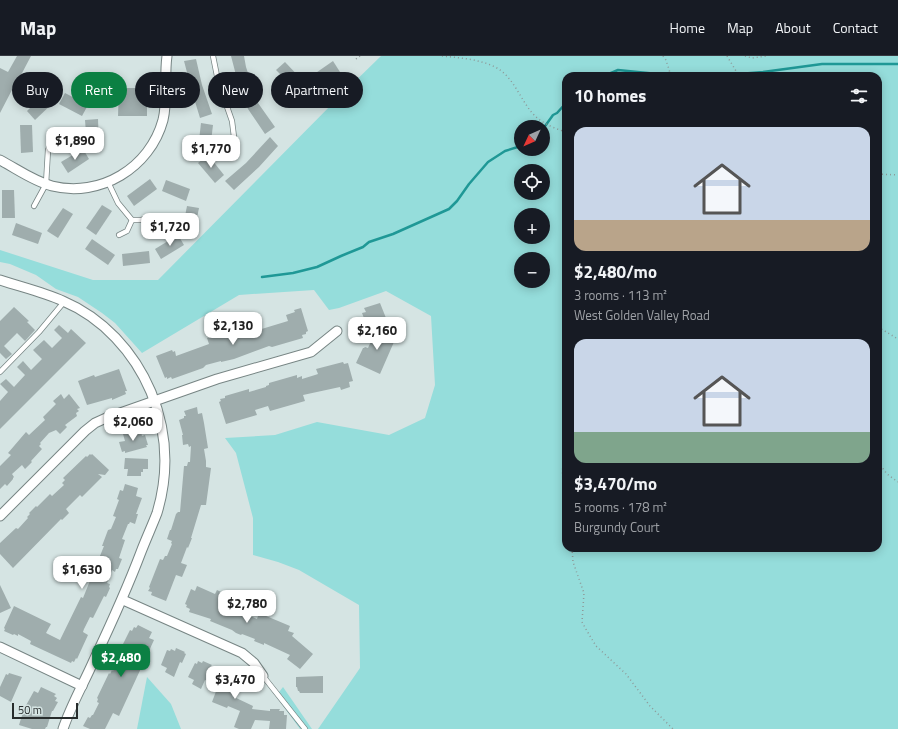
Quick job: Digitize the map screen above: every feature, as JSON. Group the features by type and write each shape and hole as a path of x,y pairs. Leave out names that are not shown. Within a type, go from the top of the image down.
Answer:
{"street":[{"path":"0,160 33,179 46,184 67,188 95,186 108,182 123,174 135,166 145,156 153,144 163,119 167,56"},
{"path":"0,280 64,302 85,313 100,323 122,344 138,365 147,382 155,401 164,438 164,477 156,514 123,600 63,729"},
{"path":"1,512 85,431 106,418 217,379 312,352 337,331"},
{"path":"123,600 242,653 254,663 263,676"},
{"path":"0,647 82,686"}],"lane":[{"path":"212,56 218,81 232,121 234,137"},
{"path":"34,206 46,184 48,150 56,133"},
{"path":"108,182 118,202 132,220"},
{"path":"132,220 141,220 160,216"},
{"path":"119,235 127,231 132,220"},
{"path":"0,372 39,332 64,302"},
{"path":"263,676 305,729"}],"path":[{"path":"356,59 360,56"},
{"path":"442,56 473,60 497,68 511,80 536,117 562,130"},
{"path":"663,56 666,60 670,72"},
{"path":"666,60 668,56"},
{"path":"727,56 737,72"},
{"path":"745,56 752,58 767,56"},
{"path":"882,174 898,174"},
{"path":"882,329 898,339"},
{"path":"882,467 898,482"},
{"path":"572,552 573,562 584,593 582,622 587,631 596,646 626,674 650,706 673,729"}],"shaded area":[{"path":"381,56 898,56 898,729 318,729 360,668 359,605 299,570 253,555 253,518 236,453 225,438 275,435 317,422 389,435 425,418 435,385 431,316 386,291 339,308 329,310 314,290 239,295 142,353 115,323 78,297 56,289 36,275 10,264 0,262 0,250 93,280 158,280 328,108 363,108 363,74"},
{"path":"147,677 171,704 181,729 137,729"},
{"path":"283,687 312,729 300,729 276,696"}],"building":[{"path":"17,56 31,56 23,72 12,72 12,90 0,113 0,68 8,72"},
{"path":"231,56 244,56 248,72 235,72"},
{"path":"196,59 199,72 187,72 184,61"},
{"path":"333,61 340,72 317,72"},
{"path":"285,62 294,72 278,72 276,70"},
{"path":"200,76 208,102 208,108 210,108 212,114 200,118 197,108 200,108"},
{"path":"127,88 135,88 135,108 147,108 147,116 118,116 118,108 127,108"},
{"path":"65,93 71,96 71,108 86,108 82,116 63,106 63,97"},
{"path":"30,108 48,108 35,120 27,111"},
{"path":"262,108 275,127 265,134 248,109"},
{"path":"98,119 99,145 87,146 85,120"},
{"path":"201,123 213,125 210,150 198,149"},
{"path":"20,125 32,125 33,152 21,153"},
{"path":"270,137 278,146 259,167 234,190 225,181 246,163"},
{"path":"83,149 89,159 68,173 61,162"},
{"path":"208,155 224,175 215,183 198,163"},
{"path":"150,179 157,189 134,206 127,196"},
{"path":"166,180 190,189 186,201 162,191"},
{"path":"2,190 14,190 15,218 2,218"},
{"path":"102,205 112,211 96,235 86,228"},
{"path":"187,206 199,208 194,233 182,231"},
{"path":"63,208 73,214 58,238 47,231"},
{"path":"16,223 42,233 38,244 12,235"},
{"path":"178,235 184,245 161,259 155,249"},
{"path":"92,239 115,255 108,265 85,249"},
{"path":"149,251 150,263 123,266 122,254"},
{"path":"380,303 386,318 367,326 362,313 366,312 364,308"},
{"path":"14,307 29,321 27,322 35,330 25,341 17,333 4,346 12,354 6,359 0,353 0,321"},
{"path":"301,308 308,331 306,334 302,335 303,338 272,347 269,346 234,359 206,365 203,368 172,379 171,377 167,379 167,377 165,378 156,356 172,350 173,352 175,351 176,356 209,344 207,338 223,333 224,336 237,332 237,329 253,325 255,331 288,321 286,315"},
{"path":"59,325 68,333 71,329 86,343 0,429 0,401 8,392 0,384 6,379 14,387 25,375 17,367 23,361 31,370 42,359 33,350 44,340 52,348 62,338 54,330"},
{"path":"378,326 397,335 380,374 356,363 363,348 368,348"},
{"path":"343,362 344,364 348,363 353,381 349,382 350,387 341,390 340,387 303,395 305,401 270,411 268,406 255,410 257,415 226,424 219,402 221,401 220,399 225,398 225,396 249,389 249,392 266,387 269,383 297,375 297,378 302,376 302,379 318,374 316,369"},
{"path":"119,369 127,391 125,391 126,394 112,400 112,398 87,405 78,381 94,375 95,377"},
{"path":"61,394 64,399 69,394 80,408 77,409 79,411 76,413 77,416 65,425 67,427 60,434 56,430 49,433 40,443 41,444 39,446 42,449 31,461 32,462 25,469 22,465 12,474 14,477 7,486 5,484 0,489 0,466 11,455 8,453 26,432 29,435 45,420 43,417 56,404 53,401"},
{"path":"197,407 198,414 202,413 208,448 204,449 206,467 211,468 206,505 201,505 192,538 181,563 187,565 182,577 176,575 166,601 151,595 152,592 148,591 160,559 163,560 165,556 167,556 172,544 172,541 167,539 176,514 180,512 184,466 187,466 188,462 190,462 191,446 189,447 188,444 183,445 183,435 179,420 186,416 184,411"},
{"path":"138,430 139,433 141,432 142,436 145,435 148,445 146,445 147,447 125,453 125,451 122,452 119,442 125,441 123,434"},
{"path":"90,454 92,454 109,470 105,475 98,474 102,477 82,497 80,495 66,509 69,513 62,520 61,519 13,568 0,554 0,543 16,528 18,529 36,506 37,507 50,494 52,496 64,485 62,483 65,480 63,478"},
{"path":"125,458 148,459 148,469 143,469 141,476 127,476 128,469 124,469"},
{"path":"125,484 138,488 136,496 142,498 136,514 138,514 135,524 130,522 128,524 122,539 125,540 119,558 122,559 118,569 116,569 115,572 112,570 107,583 110,584 110,588 106,597 104,596 93,618 90,617 84,629 83,632 88,635 77,659 76,658 74,662 72,661 71,663 30,644 31,641 18,634 18,636 13,635 4,631 14,606 51,624 46,633 60,640 81,597 83,598 104,546 102,546 108,530 111,529 116,517 113,516 119,500 117,499 120,490 123,491"},
{"path":"0,585 11,608 0,613"},
{"path":"197,586 215,594 217,590 233,598 230,607 257,619 259,613 290,626 288,631 294,633 292,636 313,654 300,669 287,659 290,655 264,643 264,645 254,641 255,639 236,633 210,621 211,619 189,612 190,609 186,607 187,605 185,604 191,589 195,591"},
{"path":"138,625 152,632 149,638 154,640 119,716 113,713 105,729 90,729 83,726 88,717 90,718 93,715 99,703 97,702 97,698 109,673 110,674 112,670 113,671 121,655 118,654 130,630 132,631 134,627 136,628"},
{"path":"176,648 185,652 184,653 186,654 182,663 180,662 174,677 165,672 167,668 161,665 167,650 170,651 171,649 175,651"},
{"path":"198,661 202,663 203,661 212,665 211,666 213,667 211,671 232,681 231,683 235,684 234,686 236,687 232,696 253,706 252,709 270,711 270,709 280,709 279,711 284,711 284,715 287,715 286,729 269,729 270,721 255,720 251,729 239,729 234,727 240,711 212,702 218,686 205,680 201,689 192,684 194,680 188,677 195,663 197,664"},
{"path":"9,673 22,677 11,702 0,696 0,687 6,674 8,675"},
{"path":"323,676 323,693 300,693 296,687 296,677"},
{"path":"41,687 56,694 54,696 57,698 55,701 58,702 52,711 47,727 45,729 32,729 19,725 24,709 34,691 38,693"}],"waterway":[{"path":"763,72 822,64 898,64"},
{"path":"613,72 618,70 638,72"},
{"path":"549,120 562,107"},
{"path":"262,277 293,273 317,267 363,247 369,242 393,234 449,209 488,162 505,151 514,148"}]}
